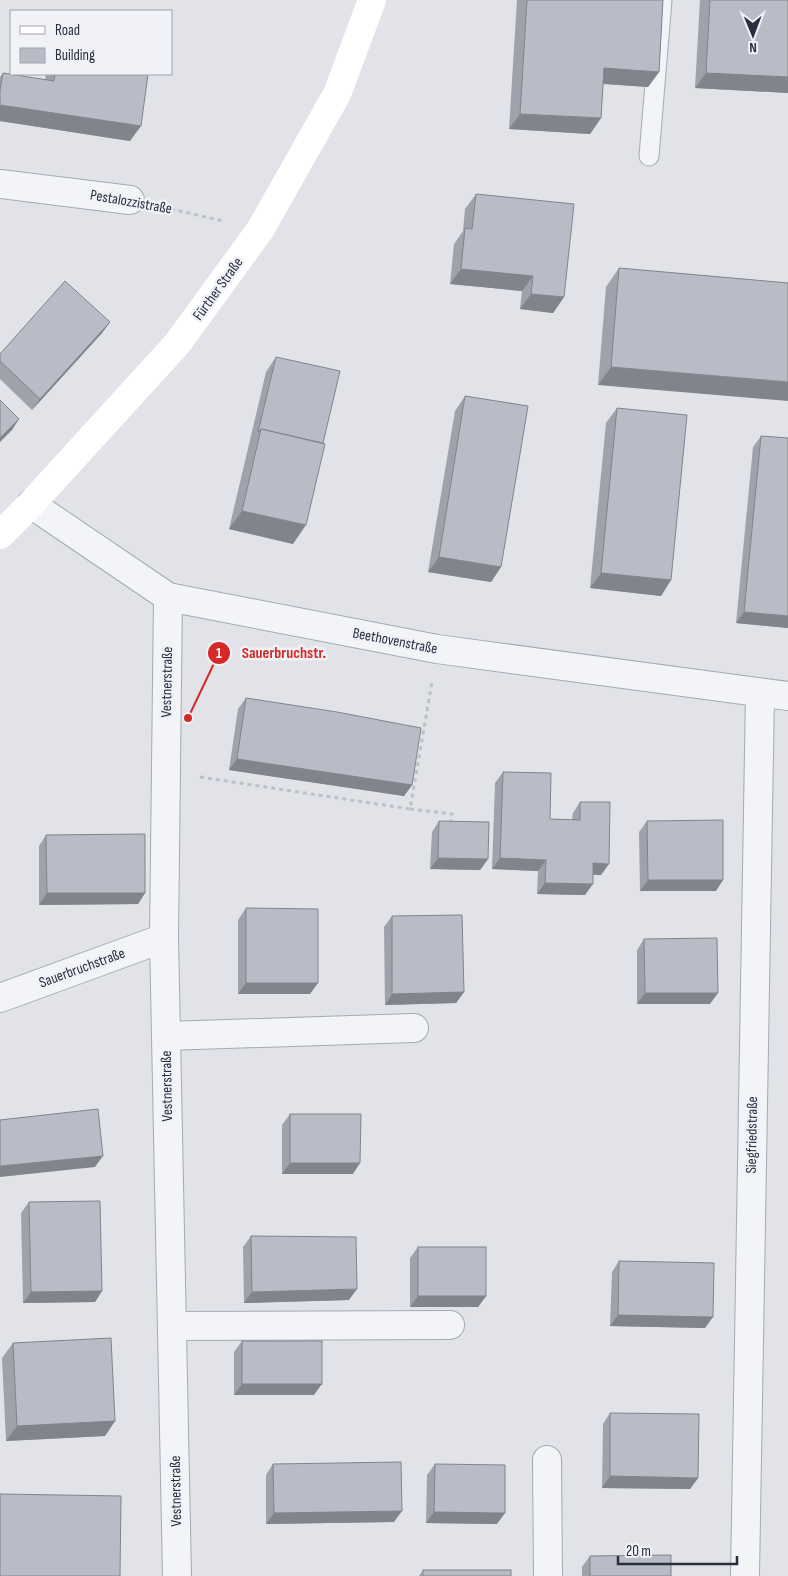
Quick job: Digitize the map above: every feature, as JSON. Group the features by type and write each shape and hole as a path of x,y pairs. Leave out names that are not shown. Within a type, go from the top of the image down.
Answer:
{"main road":[{"name":"Fürther Straße","path":"0,535 31,504 177,344 260,230 337,94 372,0"}],"street":[{"name":"Pestalozzistraße","path":"0,184 130,200"},
{"name":"Beethovenstraße","path":"31,504 168,597 437,649 788,696"},
{"name":"Vestnerstraße","path":"168,597 164,938 177,1576"},
{"name":"Siegfriedstraße","path":"745,1576 760,693"},
{"name":"Sauerbruchstraße","path":"0,998 164,938"},
{"path":"166,1036 414,1028"},
{"path":"172,1326 450,1325"},
{"path":"547,1460 548,1576"}],"lane":[{"path":"649,156 662,0"}],"path":[{"name":"Pestalozzistraße","path":"130,200 260,230"},
{"path":"410,809 437,649"},
{"path":"166,772 452,814 450,832"}],"building":[{"path":"527,0 663,0 659,72 604,68 601,118 520,114"},
{"path":"710,0 788,0 788,77 706,73"},
{"path":"3,73 54,81 55,75 148,75 141,126 0,105"},
{"path":"476,194 574,204 564,297 531,294 533,276 461,269 465,228 472,229"},
{"path":"619,268 788,283 788,382 611,367"},
{"path":"65,281 110,322 40,399 0,361 0,354"},
{"path":"276,357 340,371 323,443 261,429 258,432"},
{"path":"465,396 528,406 501,567 439,557"},
{"path":"0,400 19,419 0,438"},
{"path":"617,408 687,415 671,580 601,573"},
{"path":"261,429 325,444 306,525 242,511"},
{"path":"761,436 788,438 788,616 744,612"},
{"path":"246,698 337,712 421,728 412,785 237,759"},
{"path":"503,772 551,773 550,819 580,820 580,802 610,802 609,864 593,863 593,884 545,883 546,860 500,858"},
{"path":"723,820 723,880 648,880 647,821"},
{"path":"439,821 489,822 488,859 438,858"},
{"path":"145,834 145,893 47,893 46,835"},
{"path":"246,908 318,909 318,983 246,983"},
{"path":"462,915 464,992 392,994 392,916"},
{"path":"717,938 718,993 645,993 644,939"},
{"path":"98,1109 103,1156 0,1166 0,1120"},
{"path":"290,1114 361,1114 360,1163 290,1163"},
{"path":"100,1201 102,1291 31,1292 29,1202"},
{"path":"251,1236 356,1237 357,1289 252,1292"},
{"path":"418,1247 486,1247 486,1296 418,1296"},
{"path":"619,1261 714,1263 713,1317 618,1315"},
{"path":"111,1338 115,1421 17,1426 13,1343"},
{"path":"242,1341 322,1341 322,1384 242,1384"},
{"path":"610,1413 699,1414 698,1478 610,1476"},
{"path":"401,1462 402,1511 274,1513 273,1464"},
{"path":"435,1464 505,1465 505,1513 434,1512"},
{"path":"0,1494 121,1496 120,1576 0,1576"},
{"path":"671,1555 671,1576 590,1576 590,1556"},
{"path":"423,1570 511,1570 511,1576 423,1576"}],"place":[{"name":"Sauerbruchstr.","path":"188,718"}]}
